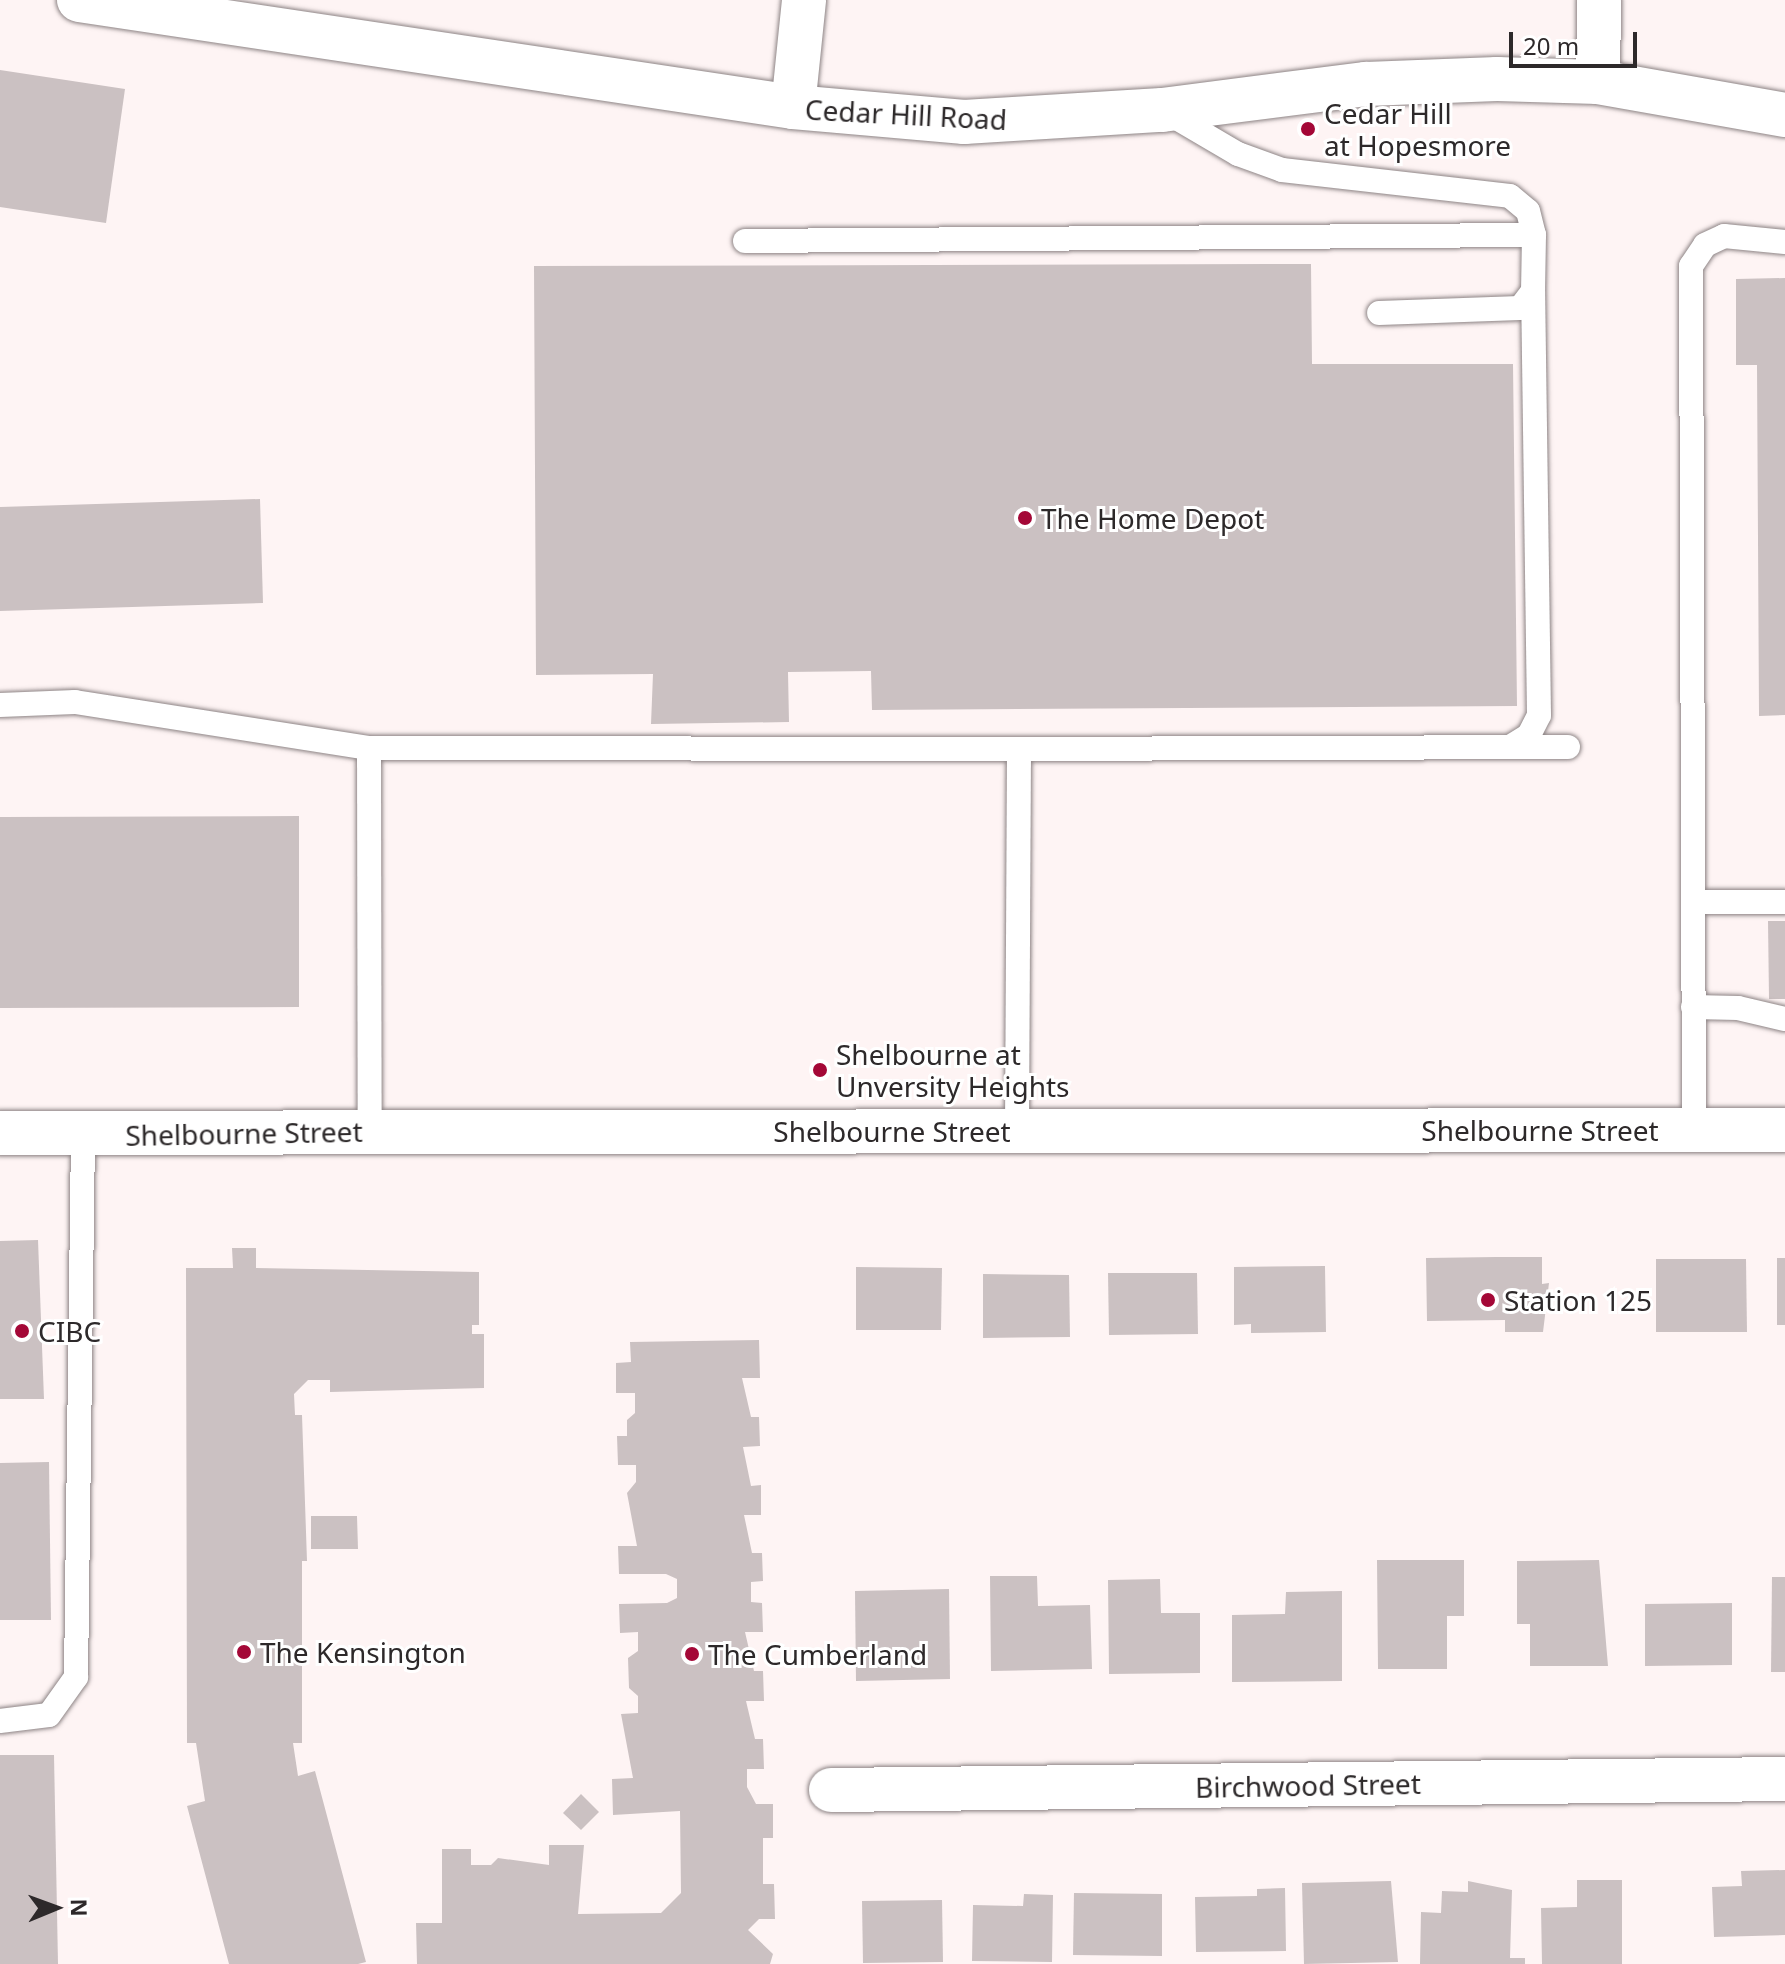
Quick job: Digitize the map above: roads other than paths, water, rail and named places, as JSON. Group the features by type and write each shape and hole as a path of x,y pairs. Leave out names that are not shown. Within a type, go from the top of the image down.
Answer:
{"street":[{"name":"Cedar Hill Road","path":"79,0 793,107 964,122 1162,110 1366,84 1598,82 1785,115"},
{"path":"793,107 804,0"},
{"path":"1598,82 1599,0"},
{"name":"Shelbourne Street","path":"0,1133 1785,1130"},
{"name":"Birchwood Street","path":"831,1790 1785,1779"}],"lane":[{"path":"1162,110 1238,154 1282,170 1510,196 1528,211 1534,235 1539,715 1529,735 1510,747"},
{"path":"745,241 1534,235"},
{"path":"1694,1130 1691,266 1705,245 1724,236 1785,242"},
{"path":"1379,313 1509,312 1533,291"},
{"path":"0,705 75,702 369,748 1568,747"},
{"path":"369,748 370,1131"},
{"path":"1017,1132 1019,749"},
{"path":"1693,902 1785,902"},
{"path":"1693,1007 1738,1008 1785,1019"},
{"path":"0,1721 49,1715 76,1677 83,1133"}],"place":[{"name":"Cedar Hill at Hopesmore","path":"1308,129"},
{"name":"The Home Depot","path":"1025,518"},
{"name":"Shelbourne at Unversity Heights","path":"820,1070"},
{"name":"Station 125","path":"1488,1300"},
{"name":"CIBC","path":"22,1331"},
{"name":"The Kensington","path":"244,1652"},
{"name":"The Cumberland","path":"692,1654"}]}
